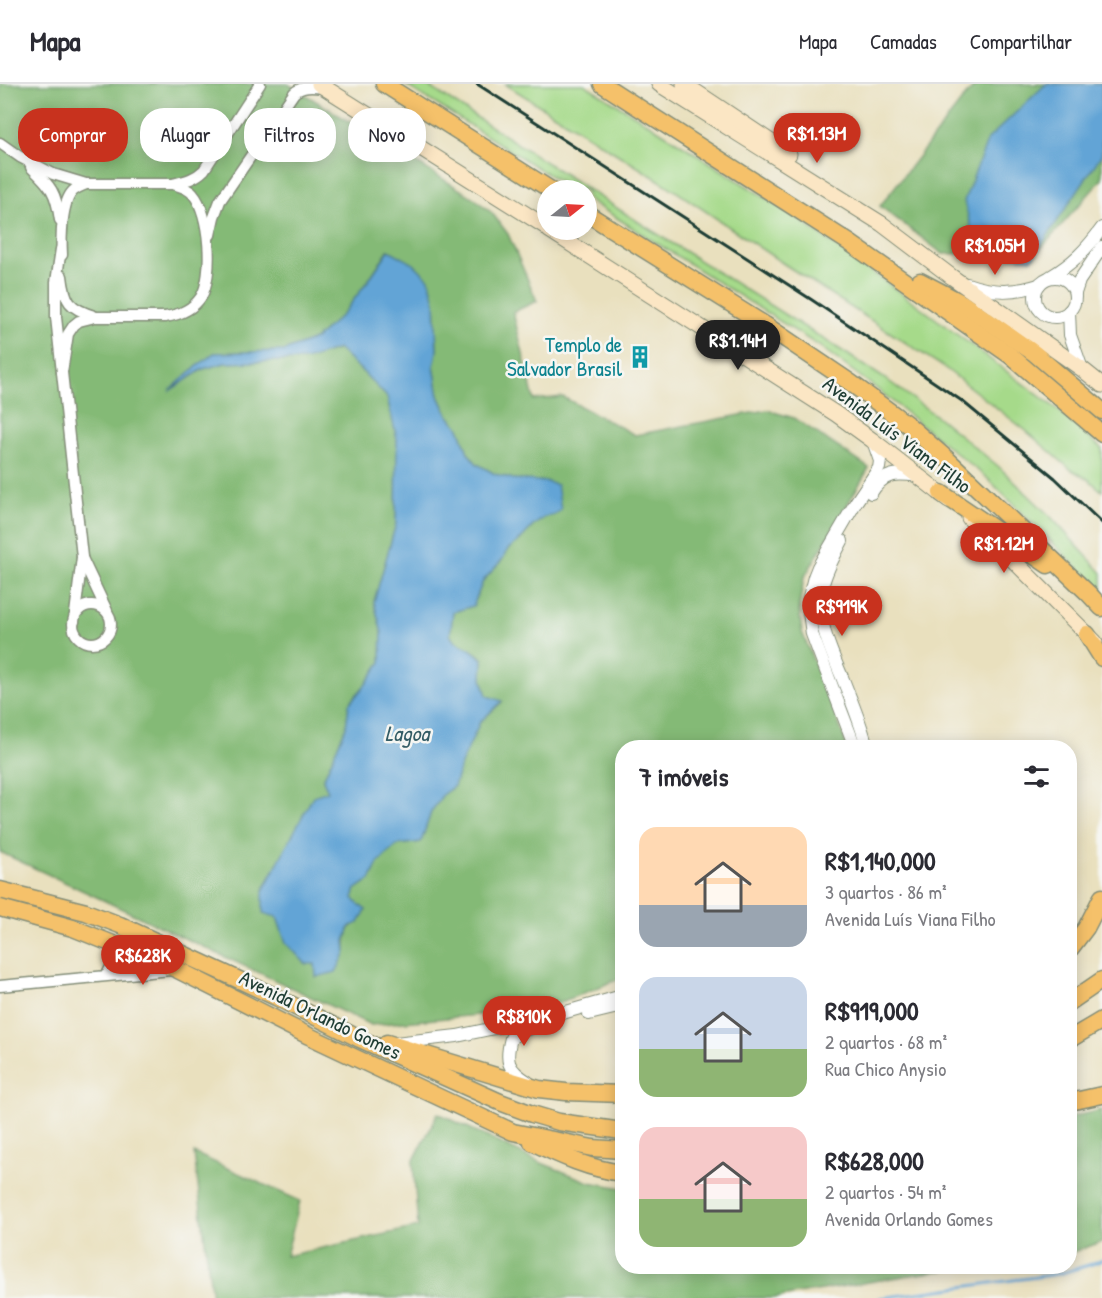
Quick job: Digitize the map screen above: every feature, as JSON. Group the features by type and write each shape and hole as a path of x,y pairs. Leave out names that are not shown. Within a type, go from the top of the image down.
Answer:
{"main road":[{"path":"384,84 537,181"},
{"path":"602,84 850,243 1011,356 1102,434"},
{"path":"659,84 882,224"},
{"path":"684,84 813,170 952,277 1102,385"},
{"name":"Avenida Luís Viana Filho","path":"322,86 537,222"},
{"name":"Avenida Luís Viana Filho","path":"597,220 765,325 908,425 948,460 1102,608"},
{"name":"Avenida Luís Viana Filho","path":"565,240 836,414 872,440 941,493 999,546 1102,650"},
{"path":"850,243 962,303 1034,353 1102,411"},
{"path":"941,493 1088,593"},
{"path":"1087,634 1102,658"},
{"name":"Avenida Orlando Gomes","path":"0,890 86,912 120,925 466,1088 532,1114 559,1122 615,1130"},
{"path":"1077,940 1086,928 1102,897"},
{"name":"Avenida Orlando Gomes","path":"0,908 73,928 177,970 309,1036 513,1132 593,1148 615,1150"},
{"path":"1077,997 1102,980"},
{"path":"1077,1035 1102,1020"},
{"path":"360,1039 393,1044 539,1089 615,1094"},
{"path":"1077,1100 1102,1095"},
{"path":"513,1132 565,1158 586,1166 615,1172"}],"street":[{"path":"30,162 53,174 86,184 173,184 191,179 204,170 260,84"},
{"path":"62,372 68,334 79,321 95,317 175,316 187,310 200,298 206,284 209,241 220,201 294,93 303,88 322,86"},
{"path":"0,143 18,156"},
{"path":"25,162 52,190 62,230"},
{"path":"81,557 111,618 107,637 96,643 79,638 74,627 81,557 56,317 56,282 68,199 74,190 86,184"},
{"path":"173,184 186,188 196,197 203,213 209,241"},
{"path":"1102,228 1083,253 1039,285 1036,290 1036,304 1044,314 1057,317 1069,311 1073,306 1079,281 1102,247"},
{"path":"61,249 63,288 66,299 74,308 95,317"},
{"path":"952,277 968,285 998,291 1026,289 1039,285"},
{"path":"1050,277 1063,278 1075,293"},
{"path":"1069,311 1070,335 1082,369"},
{"path":"852,740 812,634 808,601 813,577 818,567 879,468 880,461 872,440"},
{"path":"864,740 825,631 821,601 823,586 836,551 877,484 886,477 897,474 919,476"},
{"path":"74,621 79,611 90,605 103,608 108,613"},
{"path":"107,975 113,963 114,944"},
{"path":"0,986 177,970"},
{"path":"393,1044 457,1036 559,1014 615,998"},
{"path":"539,1089 515,1074 509,1066 511,1038 521,1031 548,1022 615,1008"}],"green space":[{"path":"0,84 288,84 327,108 244,108 244,162 336,162 336,113 348,121 348,162 415,162 474,198 492,213 508,234 537,301 513,312 534,400 563,397 635,435 767,410 794,418 869,468 804,578 799,606 802,632 845,740 615,740 615,981 543,1009 371,1025 0,852","holes":["388,250 435,301 437,351 434,366 439,396 448,415 459,428 468,453 477,464 495,474 513,479 547,482 554,515 545,517 508,549 502,560 483,581 473,606 453,612 450,635 454,641 483,658 482,679 487,696 502,702 480,722 454,786 443,794 431,812 421,842 397,845 378,863 370,880 356,889 352,898 366,911 350,928 346,952 317,977 315,964 286,943 277,917 328,791 323,780 346,727 349,704 381,662 382,633 374,602 396,524 397,439 387,397 339,349 305,360 225,363 203,369 173,388 214,353 284,351 315,339 343,314"]},
{"path":"404,84 425,84 574,180 557,180"},
{"path":"505,84 584,84 794,216 1057,409 1102,449 1102,491 1088,479 1070,469 1025,430 945,368 665,184"},
{"path":"977,84 1102,84 1102,179 1032,259 978,253 943,254 880,206"},
{"path":"597,195 844,352 939,418 998,466 1051,517 1102,573 1102,592 987,478 876,388 819,346 597,205"},
{"path":"1102,1110 1102,1242 1077,1251 1077,1115"},
{"path":"438,1113 539,1162 589,1182 615,1187 615,1274 917,1274 774,1298 212,1298 194,1153 300,1201 286,1256 418,1227 413,1162"}],"water":[{"path":"1046,84 1102,84 1102,154 1032,259 978,253 964,201 988,139"},
{"name":"Lagoa","path":"389,250 414,264 429,279 435,301 437,351 434,366 439,396 448,415 459,428 468,453 477,464 495,474 557,485 561,510 545,517 508,549 502,560 483,581 473,606 453,612 450,635 454,641 483,659 482,679 487,696 502,701 480,722 454,786 443,794 431,812 421,842 397,845 378,863 370,880 356,889 353,898 366,910 359,923 350,926 345,941 346,952 336,972 316,977 315,964 306,964 286,943 277,917 263,913 263,891 313,796 328,791 323,780 346,727 349,704 381,662 382,633 374,602 396,524 397,439 387,397 338,349 305,360 225,363 203,369 169,391 214,353 284,351 315,339 343,314"}],"waterway":[{"path":"1077,1268 1102,1260"},
{"path":"880,1298 1058,1274"}],"railway":[{"path":"477,84 812,300 962,401 1055,478 1102,523"}],"place":[{"name":"Templo de Salvador Brasil","path":"640,357"}]}
